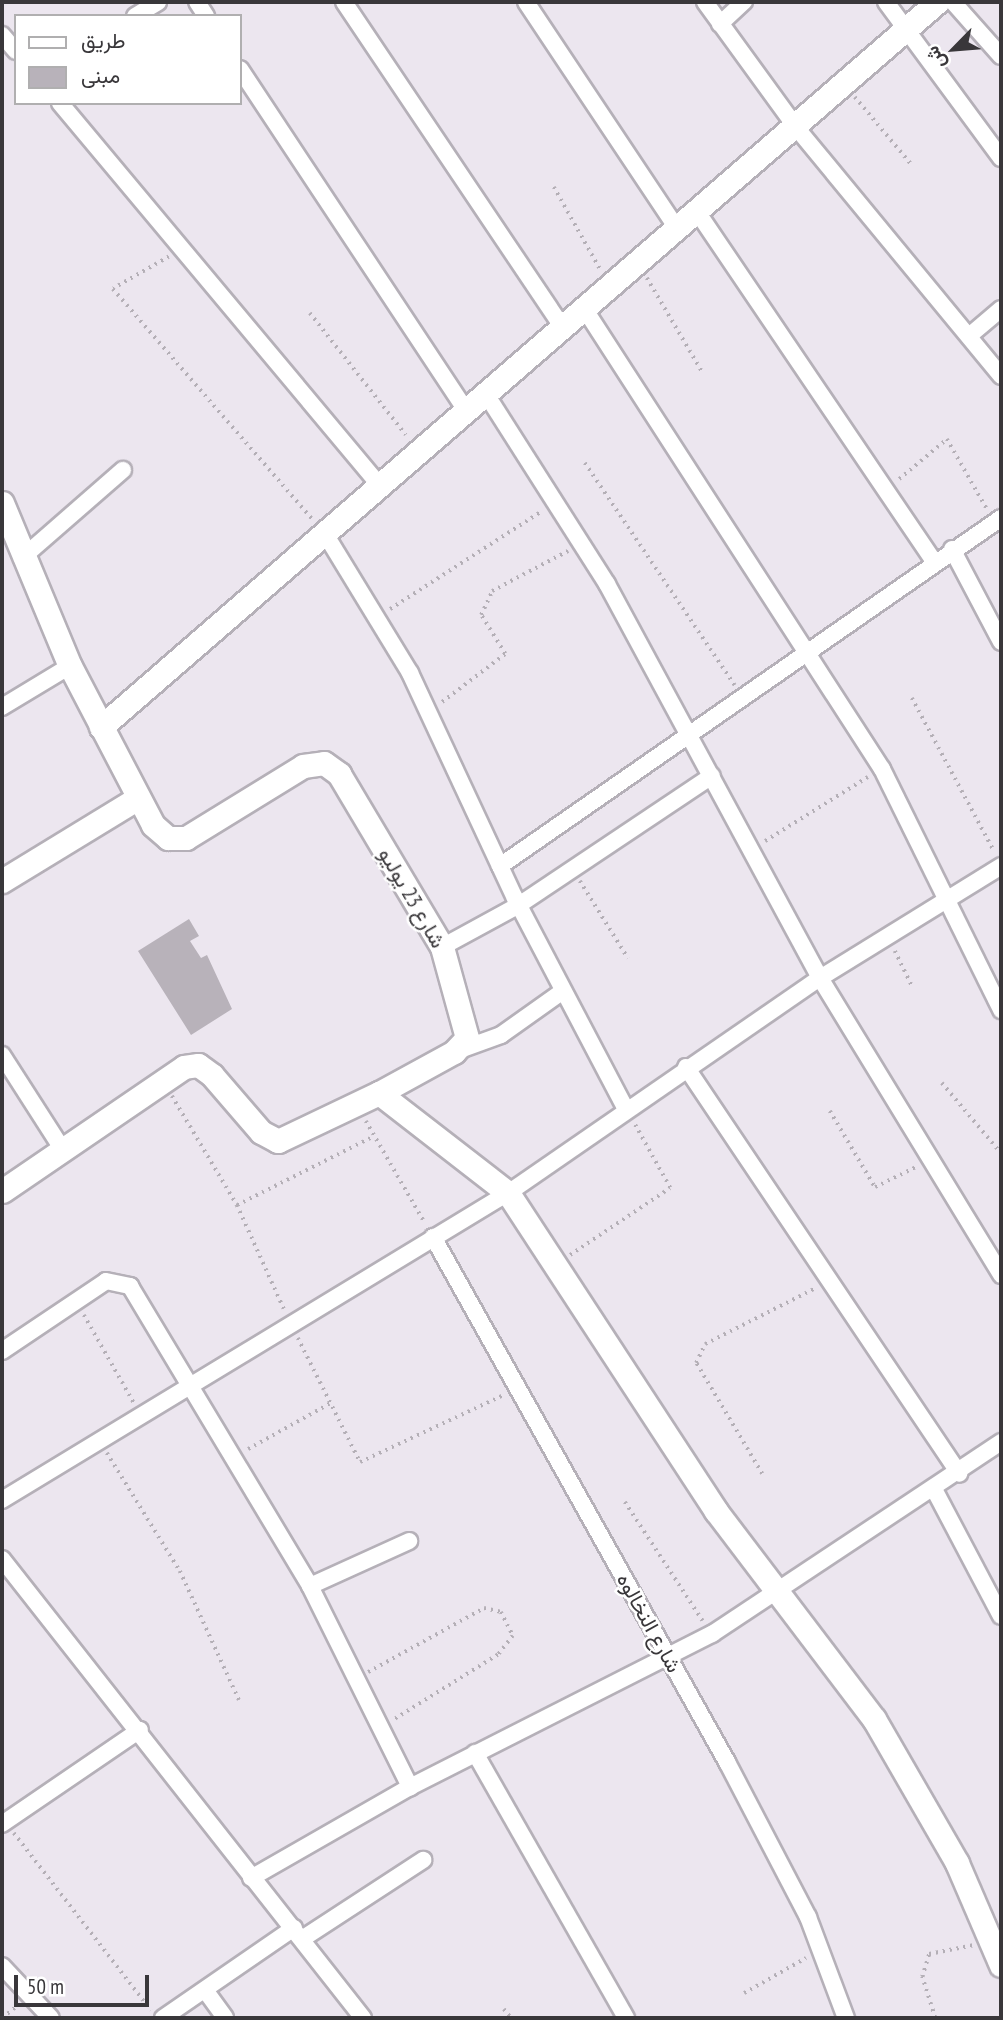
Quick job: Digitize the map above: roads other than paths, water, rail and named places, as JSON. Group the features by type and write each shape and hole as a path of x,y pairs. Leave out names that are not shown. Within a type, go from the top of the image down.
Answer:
{"street":[{"path":"138,14 158,2"},
{"path":"344,2 562,327"},
{"path":"526,2 676,227"},
{"path":"705,2 795,126 1001,376"},
{"path":"720,24 744,2"},
{"path":"886,2 1001,158"},
{"path":"101,727 937,2"},
{"path":"953,2 1001,56"},
{"path":"2,35 14,49"},
{"path":"242,72 466,411"},
{"path":"62,105 380,486"},
{"path":"696,210 934,561"},
{"path":"584,308 882,769 1001,1010"},
{"path":"969,336 1001,309"},
{"path":"486,394 582,544 694,734 712,776 820,978 1001,1275"},
{"path":"22,558 123,470"},
{"name":"شارع 23 يوليو","path":"2,503 22,558 70,666 138,798 168,838 186,838 303,766 324,763 339,774 442,947 467,1021 467,1038 454,1052"},
{"path":"500,866 694,734 805,650 998,520"},
{"path":"324,532 378,617 430,712 519,905 626,1109"},
{"path":"952,549 1001,642"},
{"path":"2,707 70,666"},
{"path":"442,947 519,905 712,776"},
{"path":"2,881 138,798"},
{"path":"2,1500 191,1382 508,1193 686,1067 820,978 1001,865"},
{"path":"2,1191 163,1080 198,1065 278,1142 357,1105 454,1052 501,1035 563,991"},
{"path":"2,1055 63,1150"},
{"path":"686,1067 959,1474"},
{"path":"379,1093 508,1193 686,1467 874,1719 957,1863 997,1939 1001,1965"},
{"name":"شارع النخالوه","path":"433,1237 668,1657 821,1951 846,2018"},
{"path":"2,1350 106,1281 130,1286 238,1455 310,1586 377,1730 410,1787"},
{"path":"251,1878 410,1787 712,1634 935,1491 1001,1442"},
{"path":"935,1491 1001,1616"},
{"path":"310,1586 410,1541"},
{"path":"2,1559 140,1730 251,1878 363,2018"},
{"path":"3,1823 140,1730"},
{"path":"475,1753 626,2018"},
{"path":"163,2018 205,1990 423,1860"},
{"path":"2,1966 51,2018"},
{"path":"205,1990 225,2018"}]}
